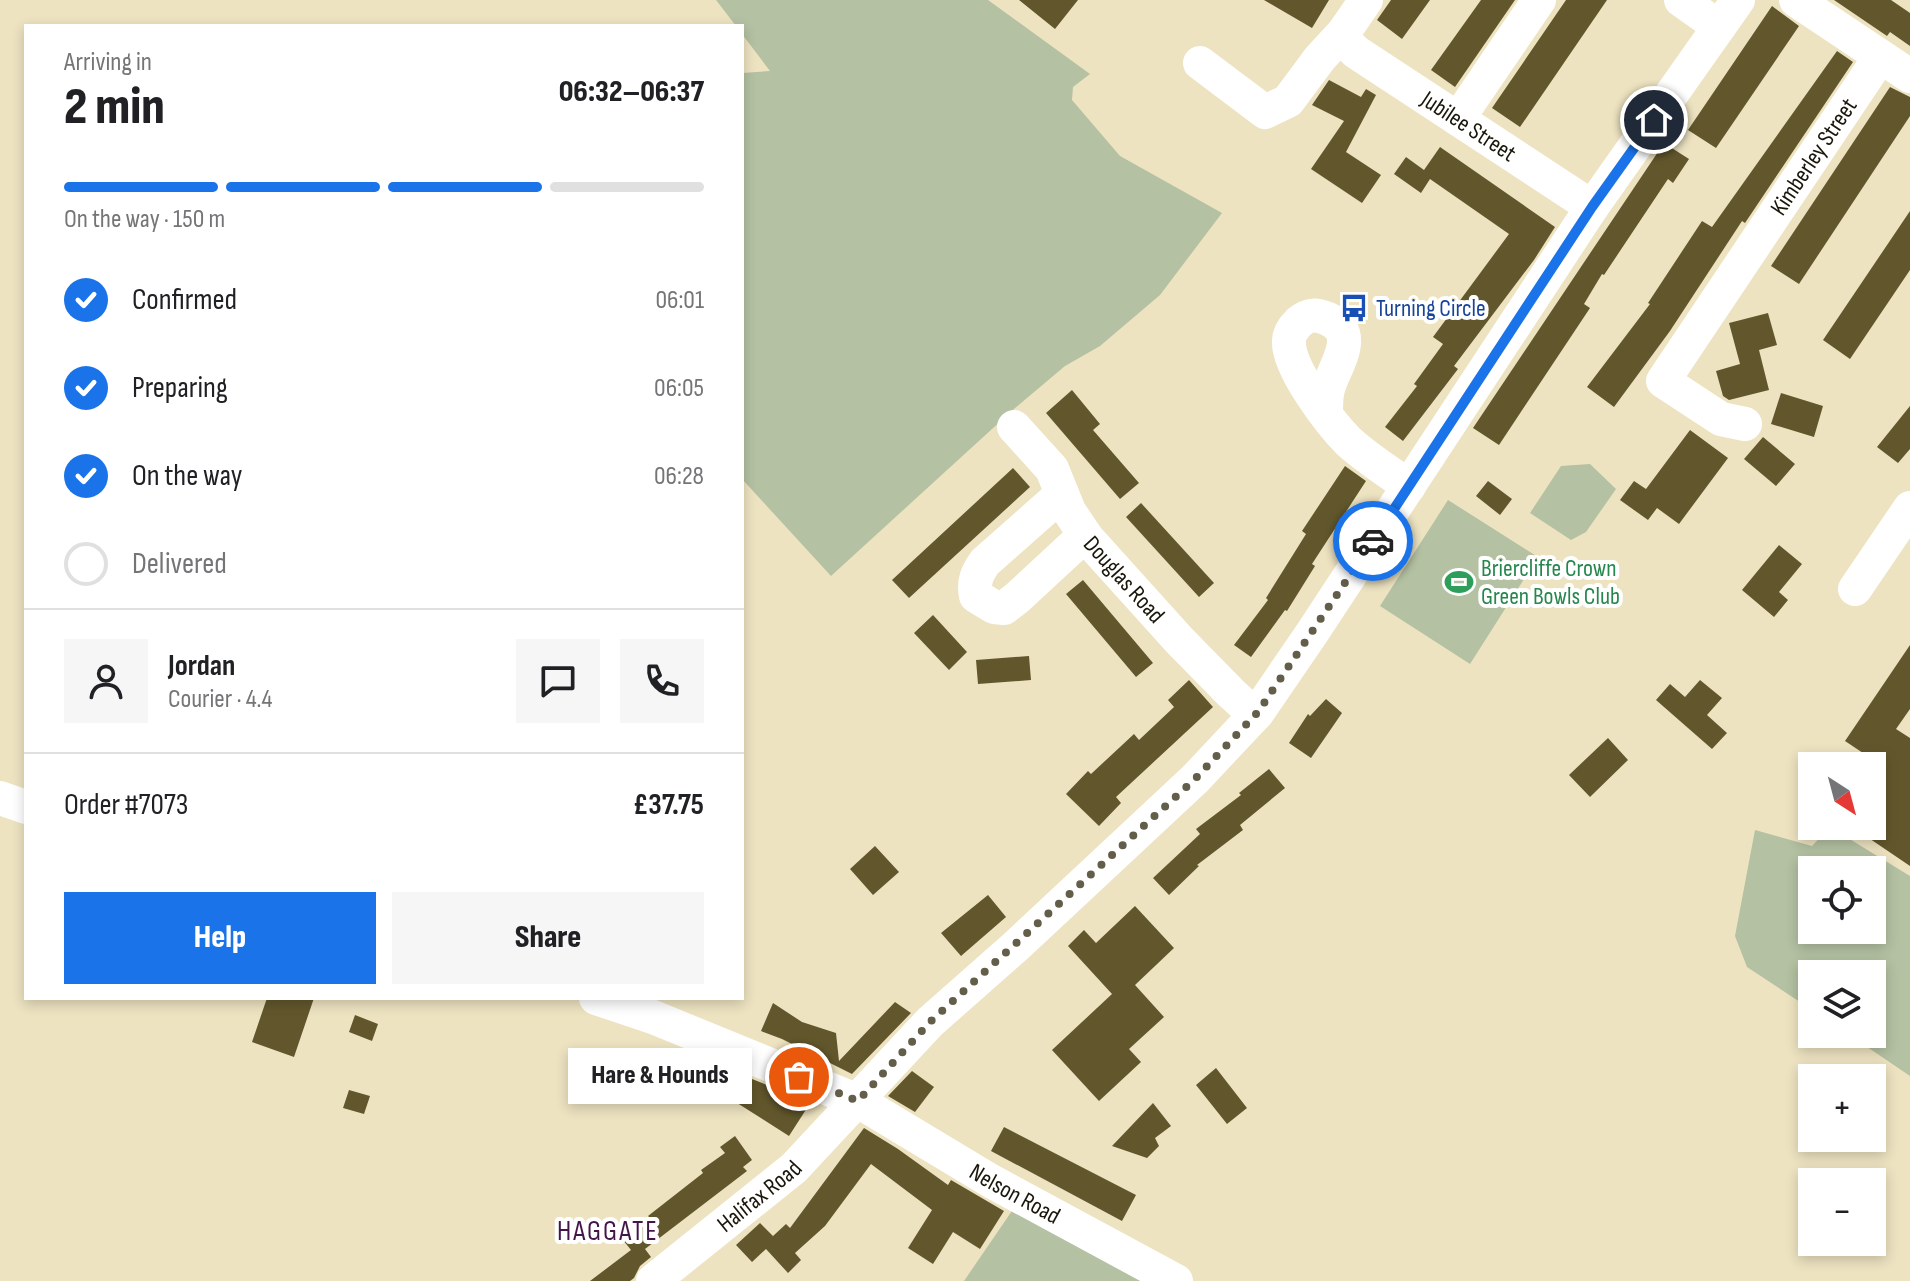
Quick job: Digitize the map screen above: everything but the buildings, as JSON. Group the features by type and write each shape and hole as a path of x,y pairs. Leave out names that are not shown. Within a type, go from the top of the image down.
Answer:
{"street":[{"path":"1200,63 1265,112 1288,101 1320,58 1345,38 1366,0"},
{"path":"1458,119 1539,0"},
{"path":"1681,0 1728,13"},
{"path":"1796,0 1910,76"},
{"name":"Halifax Road","path":"653,1281 786,1176 930,1022 1184,790 1255,715 1592,207 1728,13"},
{"name":"Jubilee Street","path":"1345,38 1356,52 1592,207"},
{"name":"Kimberley Street","path":"1745,424 1721,419 1663,381 1880,57"},
{"path":"1326,413 1346,439 1409,486"},
{"name":"Douglas Road","path":"1014,427 1052,469 1069,511 1085,535 1179,640 1255,715"},
{"path":"1062,494 985,562 977,572 976,596 994,607 1004,608 1085,535"},
{"path":"1855,589 1910,508"},
{"path":"0,798 24,806"},
{"name":"Nelson Road","path":"602,1000 653,1017 858,1101 991,1181 1176,1281"}],"green space":[{"path":"716,0 988,0 1090,74 1073,87 1072,100 1120,156 1222,213 1160,295 1100,346 1065,366 1015,408 831,576 744,481 744,73 770,71 744,37 744,24 734,24"},
{"path":"1590,464 1616,489 1586,532 1571,540 1530,513 1561,466"},
{"name":"Briercliffe Crown Green Bowls Club","path":"1448,500 1538,557 1470,664 1380,606"},
{"path":"1755,830 1812,846 1818,840 1851,840 1877,856 1798,856 1798,944 1886,944 1886,861 1910,876 1910,1076 1869,1048 1886,1048 1886,960 1798,960 1798,1001 1747,967 1735,936"},
{"path":"1016,1205 1145,1281 964,1281"}],"way so far":[{"path":"799,1077 858,1101 930,1022 1195,779 1258,712 1373,541"}],"place":[{"name":"Turning Circle","path":"1354,308"},
{"name":"Briercliffe Crown Green Bowls Club","path":"1459,582"},
{"name":"Hare & Hounds","path":"799,1077"}],"district":[{"name":"HAGGATE","path":"608,1230"}],"route":[{"path":"1373,541 1592,207 1654,120"}]}
